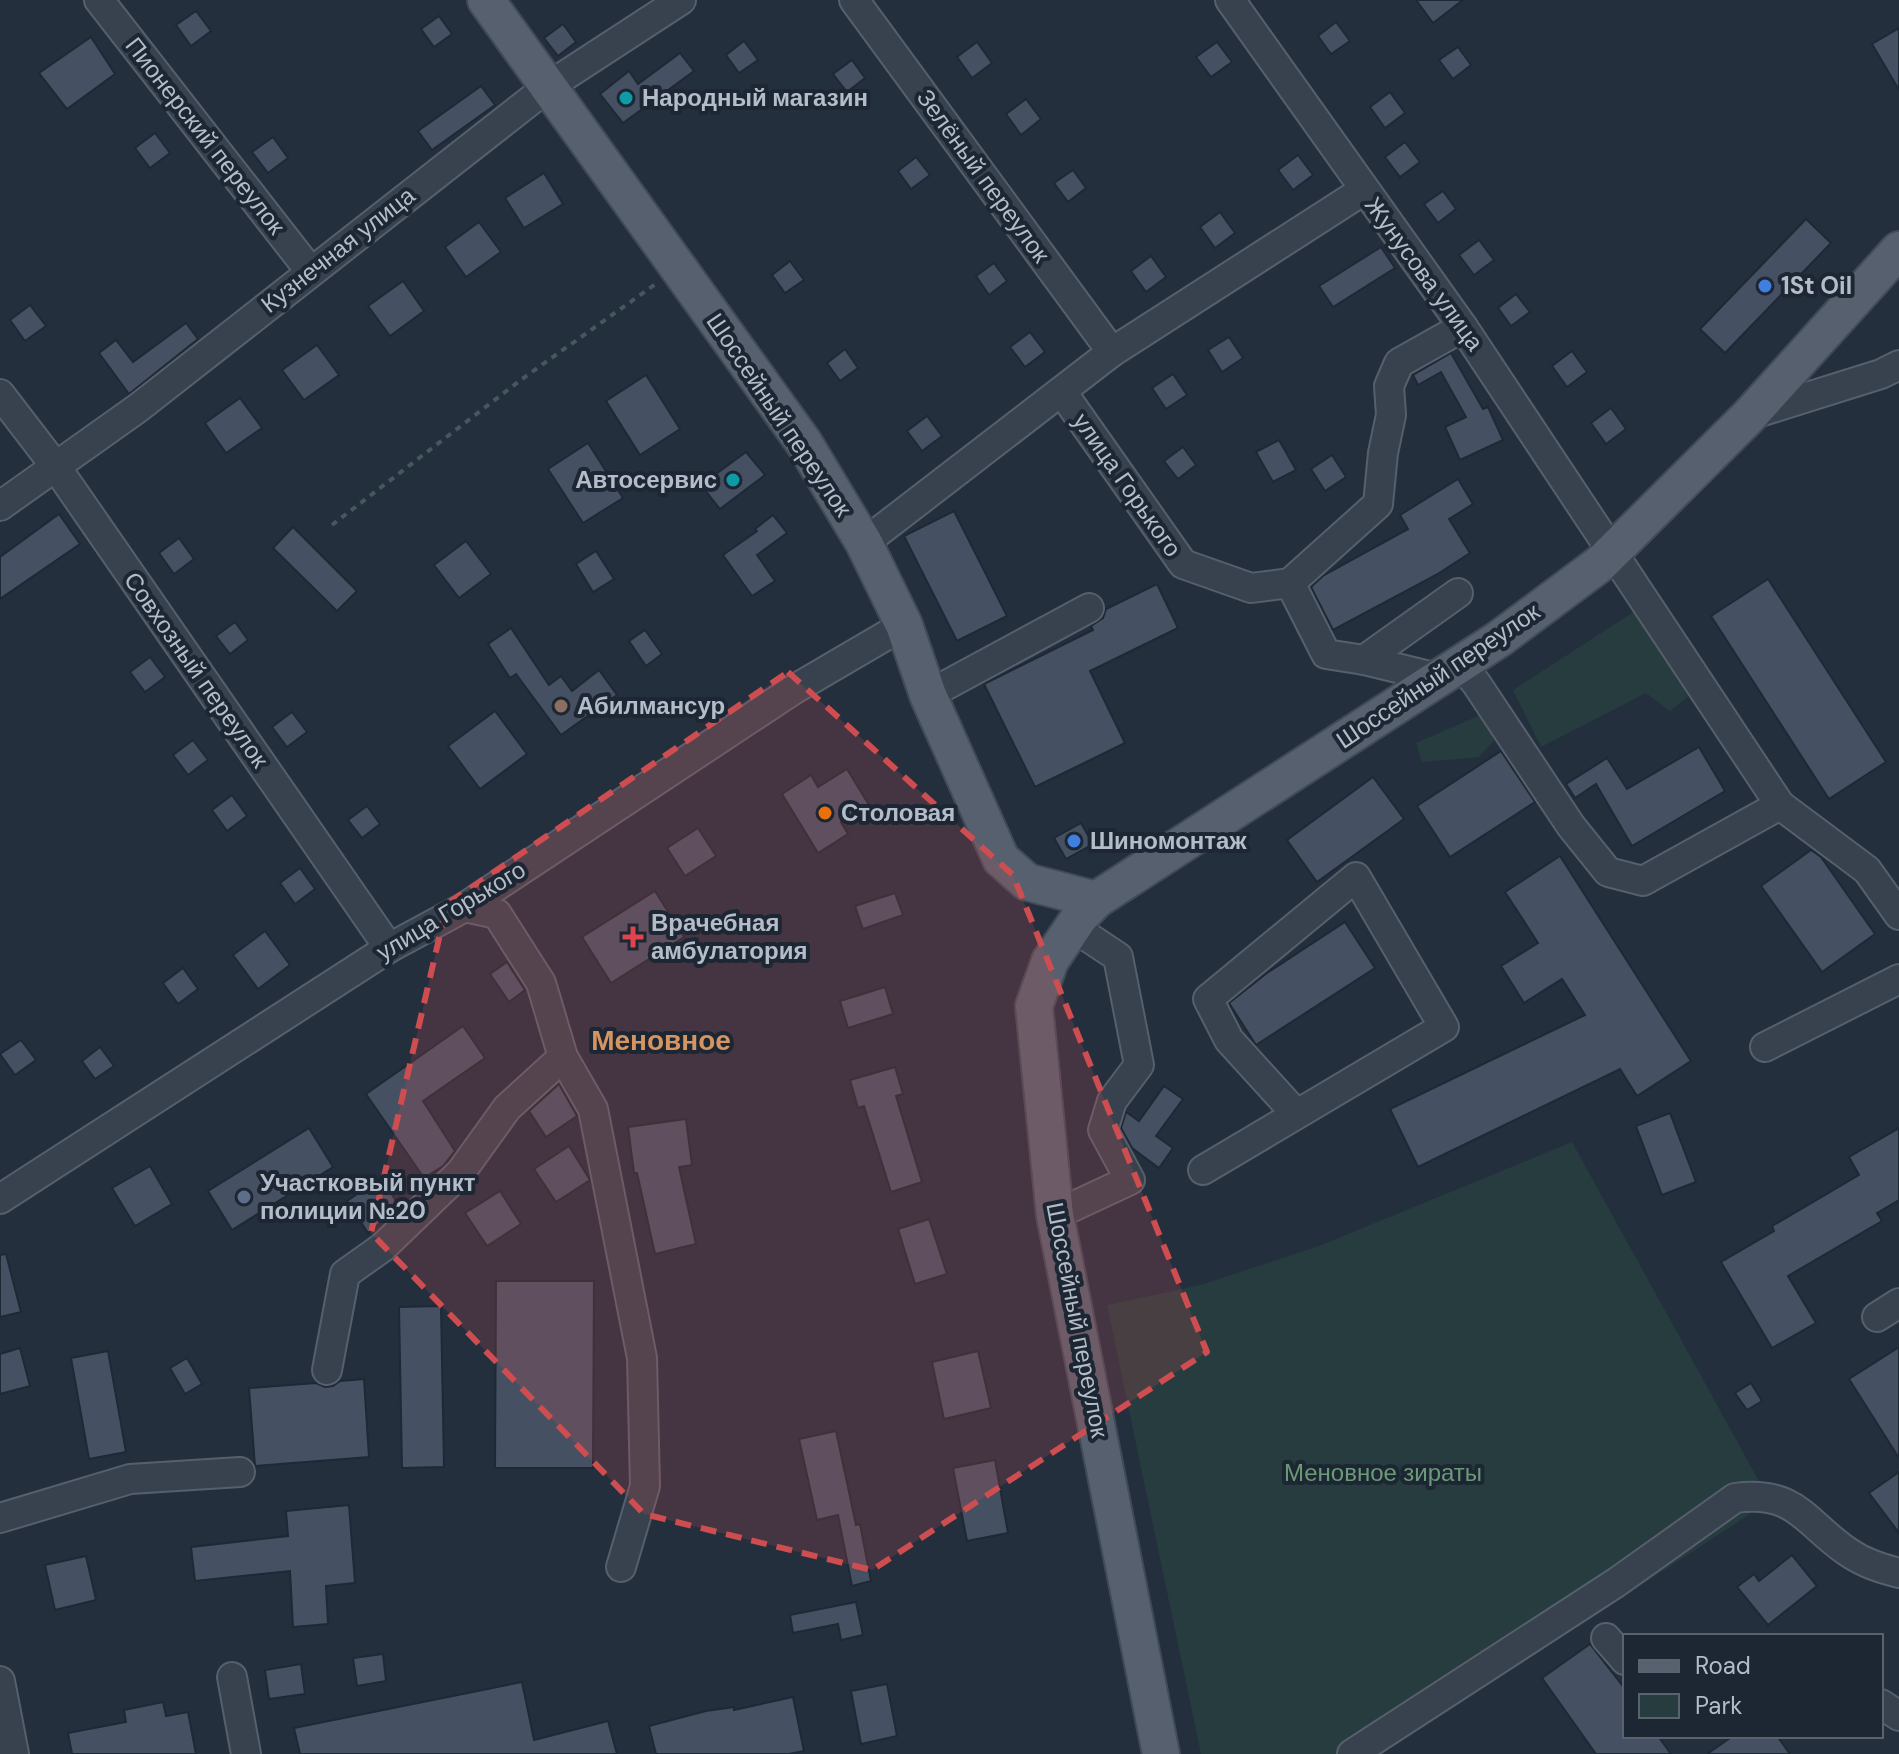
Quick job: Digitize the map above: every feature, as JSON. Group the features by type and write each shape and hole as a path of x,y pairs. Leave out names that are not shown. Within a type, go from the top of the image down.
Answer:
{"main road":[{"name":"Шоссейный переулок","path":"486,0 804,443 864,543 904,625 928,695 1001,859 1027,882 1096,900"},
{"name":"Шоссейный переулок","path":"1161,1754 1055,1215 1034,1006 1050,961 1096,900 1499,639 1601,563 1750,415 1899,250"}],"street":[{"name":"Пионерский переулок","path":"99,0 311,272"},
{"name":"Кузнечная улица","path":"0,506 138,408 549,86 681,0"},
{"name":"Зелёный переулок","path":"854,0 1112,352"},
{"name":"Жунусова улица","path":"1230,0 1463,327 1780,805"},
{"name":"улица Горького","path":"864,543 1112,352 1364,190"},
{"path":"1463,327 1399,363 1389,386 1391,415 1383,453 1378,504 1290,583 1326,654 1449,671 1476,683 1571,826 1608,872 1643,881 1780,805 1867,870 1899,915"},
{"path":"1750,415 1827,392 1899,365"},
{"name":"улица Горького","path":"1062,392 1183,564 1251,588 1290,583"},
{"name":"Совхозный переулок","path":"0,394 56,467 389,948"},
{"path":"1364,660 1458,593"},
{"path":"928,695 1089,608"},
{"name":"улица Горького","path":"0,1199 389,948 465,907 793,690 904,625"},
{"path":"1203,1170 1444,1027 1356,877 1208,999 1229,1040 1289,1106 1294,1116"},
{"path":"465,907 497,914 541,983 563,1057 593,1109 642,1358 645,1486 621,1567"},
{"path":"1055,1215 1130,1180 1103,1130 1112,1101 1139,1065 1118,957 1073,927"},
{"path":"1765,1047 1899,979"},
{"path":"327,1370 345,1274 383,1247 461,1172 507,1108 563,1057"},
{"path":"0,1518 130,1479 240,1472"},
{"path":"1360,1752 1617,1582 1735,1498 1758,1497 1784,1503 1806,1514 1846,1552 1871,1566 1899,1573"},
{"path":"1606,1638 1623,1658"},
{"path":"232,1677 246,1754"},
{"path":"0,1681 14,1754"}],"path":[{"path":"332,525 522,379 679,267"}],"highlighted area":[{"path":"788,672 1013,875 1207,1352 872,1570 644,1514 371,1233 447,904"}],"green space":[{"path":"1635,611 1696,690 1670,711 1646,693 1541,747 1513,690"},
{"path":"1485,713 1498,736 1479,757 1422,762 1416,743"},
{"name":"Меновное зираты","path":"1572,1142 1770,1501 1382,1754 1201,1754 1107,1305 1201,1285 1319,1246"}],"building":[{"path":"1416,0 1463,0 1433,23"},
{"path":"196,11 211,31 191,46 176,25"},
{"path":"439,16 452,34 434,47 421,29"},
{"path":"1336,22 1350,41 1331,54 1318,36"},
{"path":"563,24 576,42 558,56 544,38"},
{"path":"1899,28 1899,90 1872,44"},
{"path":"91,37 115,74 67,109 39,73"},
{"path":"744,41 758,60 739,73 726,55"},
{"path":"977,42 992,63 972,78 957,57"},
{"path":"1217,42 1232,62 1211,77 1196,57"},
{"path":"1458,47 1471,65 1453,79 1439,60"},
{"path":"680,53 694,71 623,123 600,94 629,71 638,84"},
{"path":"852,60 865,78 847,92 833,74"},
{"path":"481,86 495,105 432,150 418,131"},
{"path":"1390,92 1405,113 1385,128 1370,107"},
{"path":"1026,99 1041,119 1021,135 1006,114"},
{"path":"155,133 170,153 150,168 135,148"},
{"path":"273,137 288,158 268,173 252,152"},
{"path":"1405,142 1420,162 1400,177 1385,157"},
{"path":"1298,155 1313,175 1293,190 1278,170"},
{"path":"916,157 930,175 911,189 898,171"},
{"path":"1073,170 1086,188 1068,202 1054,183"},
{"path":"544,173 563,204 524,228 505,198"},
{"path":"1443,191 1456,209 1438,223 1424,204"},
{"path":"1220,212 1235,233 1215,248 1200,227"},
{"name":"1St Oil","path":"1806,219 1831,243 1725,353 1700,329"},
{"path":"479,222 501,252 466,277 445,247"},
{"path":"1479,240 1494,260 1474,275 1459,255"},
{"path":"1381,247 1395,268 1333,307 1319,286"},
{"path":"1151,256 1166,277 1146,292 1131,271"},
{"path":"790,261 804,280 785,293 772,275"},
{"path":"994,263 1007,281 989,295 976,276"},
{"path":"403,281 424,311 390,336 368,306"},
{"path":"1516,294 1530,312 1511,326 1498,308"},
{"path":"30,305 46,326 25,341 10,320"},
{"path":"186,323 198,339 129,394 99,353 116,340 133,362"},
{"path":"1030,332 1045,352 1025,367 1010,347"},
{"path":"1229,337 1243,358 1222,372 1208,350"},
{"path":"317,345 339,375 304,400 282,370"},
{"path":"845,349 858,368 840,381 827,363"},
{"path":"1572,351 1587,372 1567,387 1552,366"},
{"path":"1451,353 1483,409 1488,407 1503,440 1460,460 1445,427 1466,417 1441,372 1418,385 1413,375"},
{"path":"1173,374 1187,395 1166,409 1152,388"},
{"path":"646,375 680,429 640,455 606,401"},
{"path":"240,398 262,428 226,453 205,423"},
{"path":"1611,408 1626,429 1606,444 1591,423"},
{"path":"927,416 942,436 922,451 907,431"},
{"path":"1279,440 1296,470 1273,482 1256,452"},
{"path":"588,443 623,498 583,523 548,469"},
{"path":"1183,447 1196,465 1178,479 1164,461"},
{"name":"Автосервис","path":"746,452 765,475 720,509 701,485"},
{"path":"1332,455 1346,477 1325,491 1311,469"},
{"path":"1458,479 1473,504 1449,519 1470,553 1436,575 1333,630 1311,587 1324,575 1408,529 1400,515"},
{"path":"954,511 1007,616 957,641 904,536"},
{"path":"59,514 80,544 0,599 0,557"},
{"path":"773,515 787,533 757,555 775,581 752,596 723,555 757,531 755,529"},
{"path":"293,527 357,591 337,611 273,548"},
{"path":"179,538 194,559 174,574 159,553"},
{"path":"466,541 491,574 459,598 434,565"},
{"path":"596,551 614,579 593,592 576,564"},
{"path":"1768,579 1886,762 1829,799 1711,616"},
{"path":"1157,584 1178,628 1090,671 1125,743 1035,787 984,684 1093,630 1091,626 1103,618 1106,609"},
{"path":"235,622 248,640 230,654 216,636"},
{"path":"511,628 549,685 561,676 572,691 599,670 617,695 561,735 516,674 510,678 488,644"},
{"path":"645,630 662,654 646,666 629,641"},
{"path":"150,657 165,677 145,692 130,672"},
{"path":"495,711 527,754 480,789 448,746"},
{"path":"292,712 307,732 287,747 272,727"},
{"path":"193,740 208,760 188,775 173,755"},
{"path":"1699,747 1725,791 1632,846 1596,784 1575,798 1566,784 1607,758 1627,789"},
{"path":"1501,751 1535,802 1450,857 1417,806"},
{"name":"Столовая","path":"847,769 869,805 841,822 848,834 818,853 782,794 811,775 818,787"},
{"path":"1373,777 1404,819 1317,882 1287,840"},
{"path":"232,795 247,816 227,831 212,810"},
{"path":"367,806 380,824 362,838 348,820"},
{"name":"Шиномонтаж","path":"1081,823 1093,844 1066,859 1054,838"},
{"path":"698,828 716,856 685,876 667,848"},
{"path":"1811,850 1821,857 1875,934 1822,972 1761,886"},
{"path":"1560,856 1691,1061 1637,1096 1620,1069 1418,1167 1390,1109 1585,1015 1562,979 1524,1003 1501,966 1538,943 1505,892"},
{"path":"300,868 315,889 295,904 280,883"},
{"name":"Врачебная амбулатория","path":"655,891 684,937 611,983 582,937"},
{"path":"895,893 903,915 863,929 855,906"},
{"path":"1345,922 1375,968 1256,1045 1229,1003 1267,973"},
{"path":"265,931 290,965 258,989 233,955"},
{"path":"507,962 525,990 509,1002 490,974"},
{"path":"183,968 198,989 178,1004 163,983"},
{"path":"885,987 893,1014 848,1028 840,1001"},
{"path":"463,1026 485,1058 423,1101 455,1151 443,1166 424,1178 366,1094"},
{"path":"21,1040 36,1060 15,1075 0,1054"},
{"path":"100,1047 114,1066 95,1079 82,1061"},
{"path":"895,1067 903,1094 896,1096 922,1182 891,1192 864,1106 858,1108 850,1080"},
{"path":"559,1084 577,1116 546,1137 529,1111"},
{"path":"1164,1086 1183,1099 1156,1136 1173,1148 1159,1168 1132,1148 1121,1128 1126,1112 1139,1121"},
{"path":"1670,1113 1696,1182 1662,1195 1636,1126"},
{"path":"686,1119 692,1165 679,1167 696,1244 655,1254 637,1173 634,1173 628,1127"},
{"path":"309,1128 333,1167 232,1230 208,1191"},
{"path":"1899,1128 1899,1200 1877,1213 1882,1221 1788,1276 1816,1323 1772,1348 1721,1262 1774,1231 1772,1226 1859,1175 1849,1157"},
{"path":"569,1146 590,1180 556,1202 534,1169"},
{"path":"150,1166 172,1204 135,1226 112,1188"},
{"path":"381,1178 400,1207 368,1233 347,1201"},
{"path":"500,1191 521,1224 487,1246 465,1213"},
{"path":"929,1219 947,1274 915,1284 898,1229"},
{"path":"6,1254 21,1312 0,1317 0,1255"},
{"path":"496,1281 594,1281 593,1468 495,1468"},
{"path":"441,1306 444,1467 402,1468 399,1307"},
{"path":"1899,1347 1899,1458 1849,1379"},
{"path":"20,1348 30,1386 0,1394 0,1354"},
{"path":"108,1351 126,1452 89,1459 71,1358"},
{"path":"978,1351 991,1408 944,1419 932,1362"},
{"path":"187,1358 202,1384 185,1394 170,1368"},
{"path":"364,1379 369,1457 255,1466 249,1388 316,1383 325,1387 340,1381"},
{"path":"1751,1383 1762,1401 1747,1410 1735,1393"},
{"path":"836,1431 871,1581 852,1586 838,1515 817,1520 799,1439"},
{"path":"995,1460 1008,1533 967,1541 953,1468"},
{"path":"1899,1472 1899,1533 1869,1493"},
{"path":"349,1505 355,1583 326,1586 328,1624 293,1627 290,1571 195,1581 191,1547 288,1536 286,1511"},
{"path":"1792,1555 1817,1586 1768,1625 1737,1587 1754,1574 1759,1581"},
{"path":"86,1556 96,1600 55,1610 45,1565"},
{"path":"856,1602 863,1635 841,1640 838,1624 793,1633 790,1615"},
{"path":"1590,1644 1623,1686 1623,1738 1659,1738 1671,1754 1596,1754 1542,1678"},
{"path":"383,1654 386,1681 357,1686 353,1658"},
{"path":"301,1664 305,1694 269,1699 265,1670"},
{"path":"522,1682 534,1740 608,1721 617,1754 300,1754 294,1728"},
{"path":"887,1684 897,1736 861,1744 851,1691"},
{"path":"793,1697 804,1751 789,1754 656,1754 649,1726 706,1711 734,1707 734,1710"},
{"path":"163,1702 166,1716 188,1712 196,1754 72,1754 68,1733 126,1722 124,1710"},
{"path":"1730,1738 1778,1738 1790,1754 1707,1754"}],"place":[{"name":"Народный магазин","path":"626,98"},
{"name":"1St Oil","path":"1765,286"},
{"name":"Автосервис","path":"733,480"},
{"name":"Абилмансур","path":"561,706"},
{"name":"Столовая","path":"825,813"},
{"name":"Шиномонтаж","path":"1074,841"},
{"name":"Врачебная амбулатория","path":"633,937"},
{"name":"Участковый пункт полиции №20","path":"244,1197"}],"district":[{"name":"Меновное","path":"661,1040"}]}
